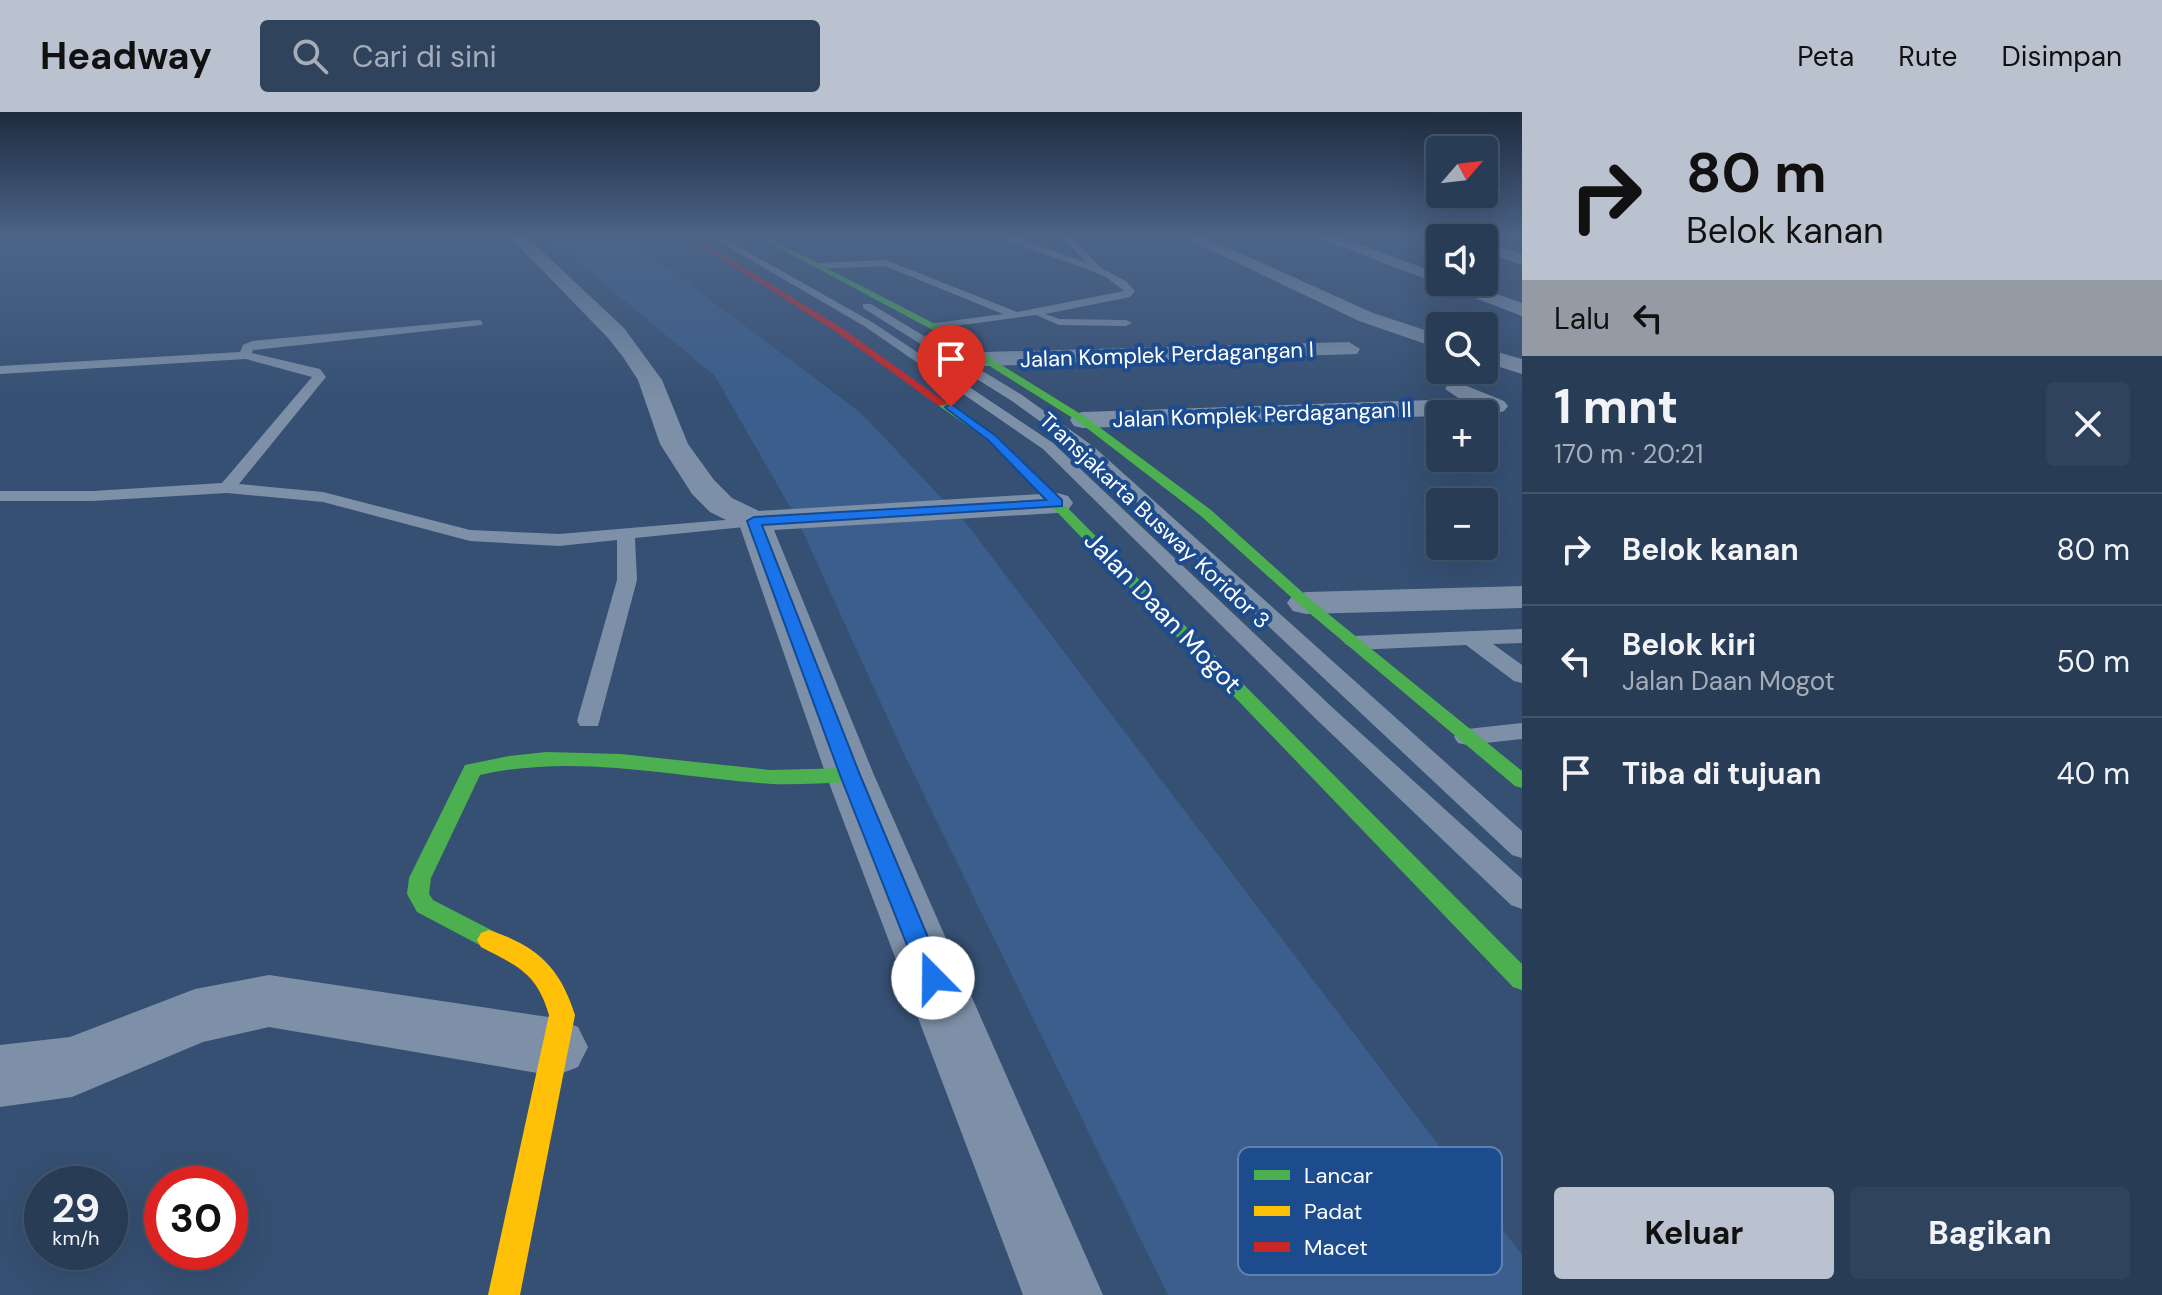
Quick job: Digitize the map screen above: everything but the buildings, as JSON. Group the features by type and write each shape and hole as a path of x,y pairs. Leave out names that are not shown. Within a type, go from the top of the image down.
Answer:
{"main road":[{"name":"Jalan Daan Mogot","path":"774,290 930,391 992,438 1522,980"},
{"path":"864,290 932,326 1083,420 1206,513 1306,603 1522,781"},
{"path":"504,1295 562,1015 555,987 541,968 425,906 418,894 420,878 472,770 488,763 570,758 768,778 850,775"}],"street":[{"path":"572,290 616,333 650,380 674,444 703,487 721,505 768,520 1057,503"},
{"path":"1308,290 1366,317 1426,337"},
{"path":"1484,296 1522,310"},
{"name":"Jalan Komplek Perdagangan I","path":"985,359 1349,349"},
{"path":"1282,351 1320,373"},
{"path":"1498,359 1522,367"},
{"path":"1346,387 1384,409"},
{"name":"Jalan Komplek Perdagangan II","path":"1083,420 1495,406 1457,389"},
{"path":"768,520 850,775 1063,1295"},
{"path":"1306,603 1522,597"},
{"path":"0,1076 72,1067 195,1016 269,1001 555,1047"}],"lane":[{"name":"Transjakarta Busway Koridor 3","path":"809,290 868,324 1048,446 1325,714 1522,897"},
{"name":"Transjakarta Busway Koridor 3","path":"838,290 894,320 1017,398 1089,450 1522,848"},
{"path":"954,290 1016,316"},
{"path":"932,326 1035,313 1126,295 1130,290"},
{"path":"913,316 993,306"},
{"path":"1035,313 1059,322 1126,323"},
{"path":"246,355 247,348 266,342 478,323"},
{"path":"0,370 246,355 307,370 319,377 227,488"},
{"path":"0,496 93,496 227,488 323,497 470,535 559,540 768,520"},
{"path":"589,721 627,580 626,533"},
{"path":"1355,643 1522,636"},
{"path":"1472,639 1522,676"},
{"path":"1467,737 1522,731"}],"water":[{"path":"612,290 698,290 861,413 969,527 1440,1147 1238,1147 1238,1275 1502,1275 1502,1229 1522,1255 1522,1295 1168,1295 905,756 797,519 715,376"}],"traffic: fast":[{"path":"864,290 932,326 1083,420 1206,513 1306,603 1522,781"},
{"path":"943,404 992,438 1522,980"},
{"path":"489,940 425,906 418,894 420,878 472,770 546,758 584,758 770,777 850,775"}],"traffic: slow":[{"path":"489,940 528,960 545,975 562,1015 504,1295"}],"traffic: jam":[{"path":"776,290 839,330 943,404"}],"route":[{"path":"933,978 850,775 754,521 1057,503 992,438 951,407"}]}
